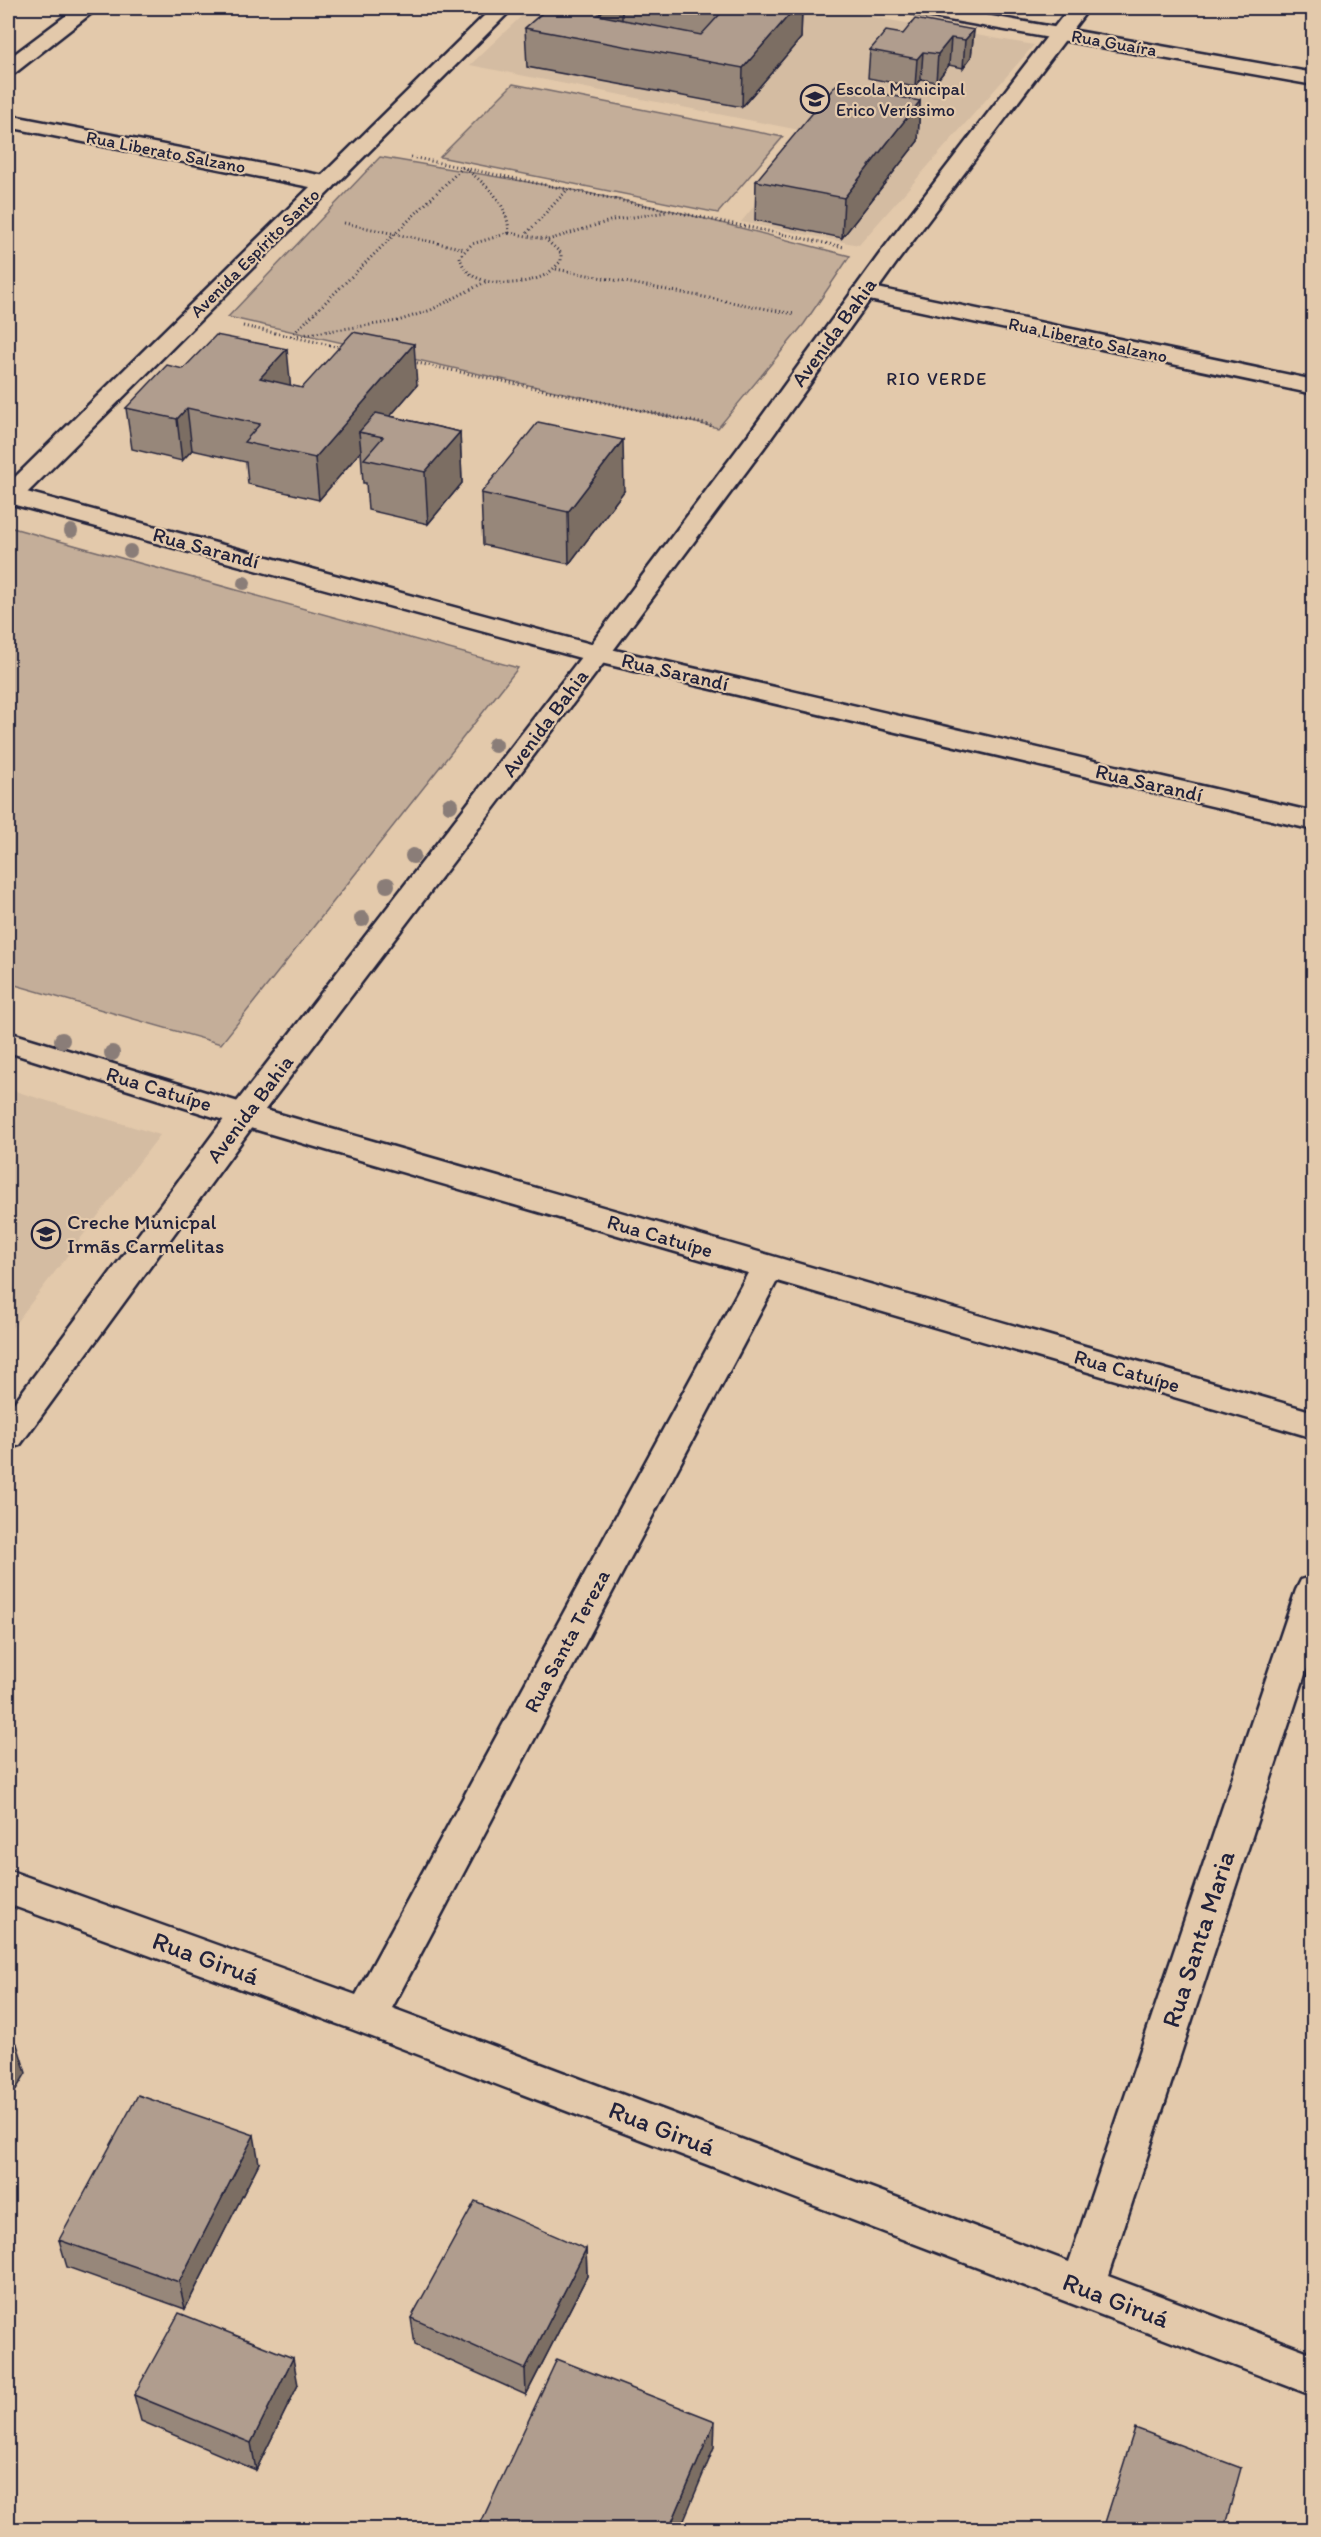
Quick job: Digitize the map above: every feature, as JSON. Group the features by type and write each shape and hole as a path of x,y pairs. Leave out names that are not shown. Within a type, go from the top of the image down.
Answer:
{"street":[{"path":"8,69 88,8"},
{"name":"Avenida Espírito Santo","path":"8,496 503,8"},
{"name":"Rua Guaíra","path":"915,8 1314,80"},
{"name":"Avenida Bahia","path":"8,1436 244,1115 597,654 760,436 889,257 1078,8"},
{"name":"Rua Liberato Salzano","path":"8,121 325,183"},
{"name":"Rua Liberato Salzano","path":"863,292 1314,387"},
{"name":"Rua Sarandí","path":"8,496 597,654 1314,821"},
{"name":"Rua Catuípe","path":"8,1042 244,1115 1314,1425"},
{"name":"Rua Santa Tereza","path":"366,2016 768,1267"},
{"name":"Rua Santa Maria","path":"1082,2288 1314,1590"},
{"name":"Rua Giruá","path":"8,1887 366,2016 1314,2375"}],"path":[{"path":"364,147 889,257"},
{"path":"464,167 496,194 510,225 509,233"},
{"path":"290,336 464,167"},
{"path":"526,234 568,189"},
{"path":"548,240 613,220 647,213 674,211"},
{"path":"297,213 465,249"},
{"path":"509,233 526,234 548,240 561,254 561,261 547,275 526,282 487,281 475,277 461,263 460,256 465,249 483,238 509,233"},
{"path":"556,268 811,317 838,326"},
{"path":"290,336 398,321 432,310 487,281"},
{"path":"192,316 348,348"},
{"path":"405,361 760,436"}],"shaded area":[{"name":"Escola Municipal Erico Veríssimo","path":"530,8 820,8 1034,45 859,245 741,222 814,133 470,65"},
{"path":"513,84 783,137 718,213 440,157"},
{"path":"380,157 568,189 674,211 850,256 804,324 718,428 228,317"},
{"path":"9,527 518,668 221,1044 8,983"},
{"name":"Creche Municpal Irmãs Carmelitas","path":"8,1089 160,1135 8,1333"}],"building":[{"path":"548,8 606,8 598,15 701,35 722,12 701,8 795,8 743,68 525,28"},
{"path":"915,19 974,30 965,40 951,38 938,54 923,52 917,59 870,50 886,31 903,34"},
{"path":"836,85 920,101 844,198 756,181"},
{"path":"353,332 414,344 315,458 244,442 260,424 187,408 177,419 126,408 167,365 183,369 216,335 287,349 260,378 302,388"},
{"path":"376,413 460,432 425,472 364,459 383,437 359,432"},
{"path":"538,422 623,440 568,512 481,493"},
{"path":"8,2041 17,2044 8,2060"},
{"path":"138,2095 254,2135 179,2282 59,2240"},
{"path":"475,2201 586,2249 525,2369 411,2318"},
{"path":"179,2313 293,2358 251,2443 134,2395"},
{"path":"557,2359 715,2421 669,2529 478,2529"},
{"path":"1135,2428 1241,2468 1224,2529 1103,2529"},
{"path":"690,2525 702,2529 688,2529"}],"place":[{"name":"Escola Municipal Erico Veríssimo","path":"815,99"},
{"name":"Creche Municpal Irmãs Carmelitas","path":"46,1234"}],"district":[{"name":"RIO VERDE","path":"937,379"}]}
